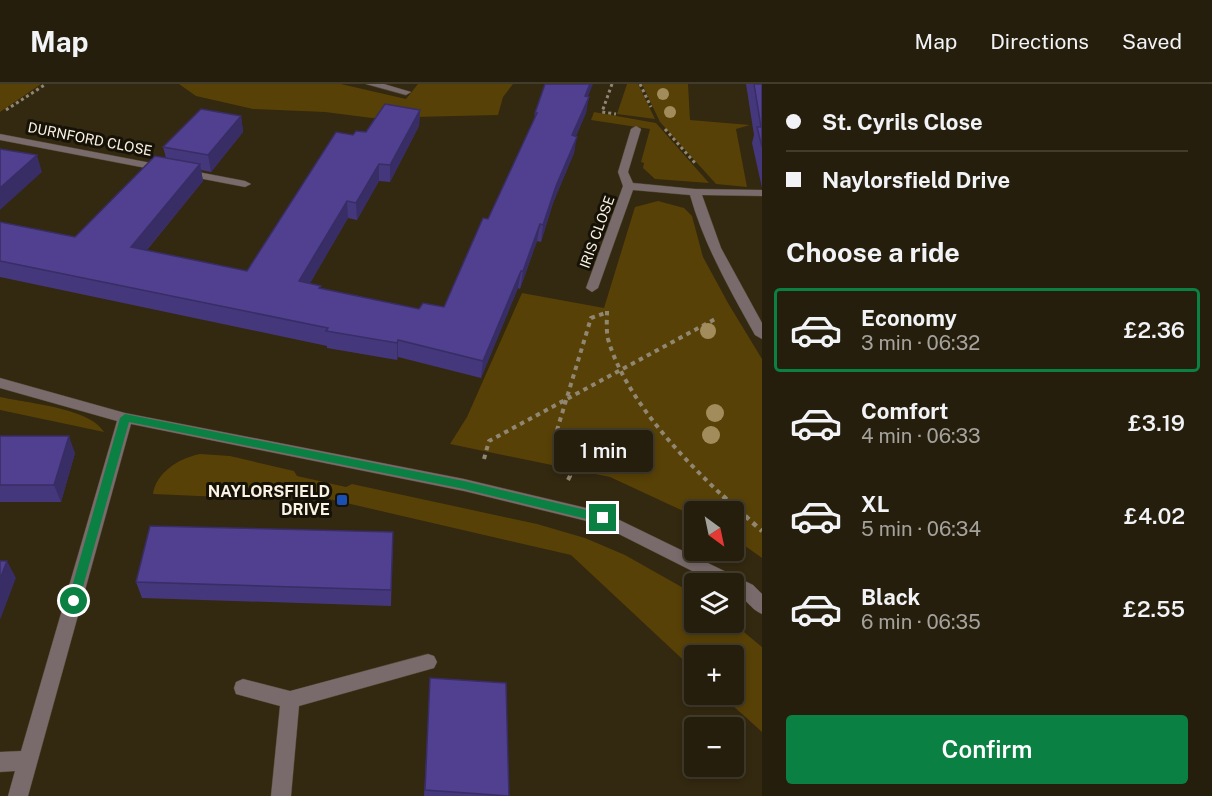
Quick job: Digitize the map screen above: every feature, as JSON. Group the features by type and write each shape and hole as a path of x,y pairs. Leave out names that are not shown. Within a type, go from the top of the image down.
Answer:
{"street":[{"path":"371,84 406,92"},
{"name":"IRIS CLOSE","path":"592,288 629,186 623,172 636,129"},
{"name":"DURNFORD CLOSE","path":"0,137 245,184"},
{"name":"IRIS CLOSE","path":"629,186 695,192 762,193"},
{"path":"695,192 700,214 711,240 762,335"},
{"path":"0,383 125,418 477,488 603,518 747,590 762,606"},
{"path":"18,796 125,418"},
{"path":"243,688 290,700 428,662"},
{"path":"281,796 290,700"},
{"path":"0,762 29,761"}],"path":[{"path":"0,114 46,84"},
{"path":"640,84 654,112"},
{"path":"658,121 713,184 716,193"},
{"path":"592,288 615,297 606,313 608,337 621,370 647,410 688,462 726,501 762,531"},
{"path":"477,488 489,441 726,313 749,312"},
{"path":"560,508 570,476 554,440 591,318 606,313"}],"shaded area":[{"path":"0,84 41,84 0,112"},
{"path":"179,84 341,84 406,99 418,84 513,84 503,97 498,115 372,118 325,112 253,109 196,96"},
{"path":"627,84 638,84 655,119 617,114"},
{"path":"642,84 688,84 690,120 750,125 736,129 747,187 716,184 660,122"},
{"path":"594,112 656,123 709,183 655,179 643,168 644,163 641,162 650,129 591,120"},
{"path":"658,201 684,208 692,216 703,257 762,359 762,558 744,545 744,501 684,501 684,511 610,477 450,444 467,417 522,293 604,308 635,207"},
{"path":"0,397 72,412 86,417 104,432 0,410"},
{"path":"200,454 230,456 294,471 297,476 346,487 352,484 537,524 585,538 625,555 684,588 684,633 744,632 762,647 762,732 732,705 744,705 744,645 684,645 684,661 571,555 290,490 289,500 153,494 155,486 164,473 185,459"}],"building":[{"path":"545,84 590,84 585,96 589,97 572,135 577,137 556,186 543,225 540,224 523,271 521,271 483,361 398,340 397,343 326,331 328,328 0,261 0,222 75,237 155,156 200,164 131,247 247,271 336,132 353,135 356,131 366,132 385,104 420,110 390,165 379,164 356,203 347,201 299,281 321,286 319,288 419,309 423,303 444,307 483,218 488,219 537,113 535,113"},
{"path":"754,84 762,84 762,147 757,127 761,127"},
{"path":"201,109 241,116 208,155 163,147"},
{"path":"0,149 37,155 0,188"},
{"path":"0,436 69,436 54,485 0,485"},
{"path":"150,526 393,532 391,590 136,582"},
{"path":"0,561 7,561 0,579"},
{"path":"430,678 506,683 509,796 425,790"}],"place":[{"name":"NAYLORSFIELD DRIVE","path":"342,500"}],"route":[{"path":"74,601 125,418 464,485 603,518"}]}
